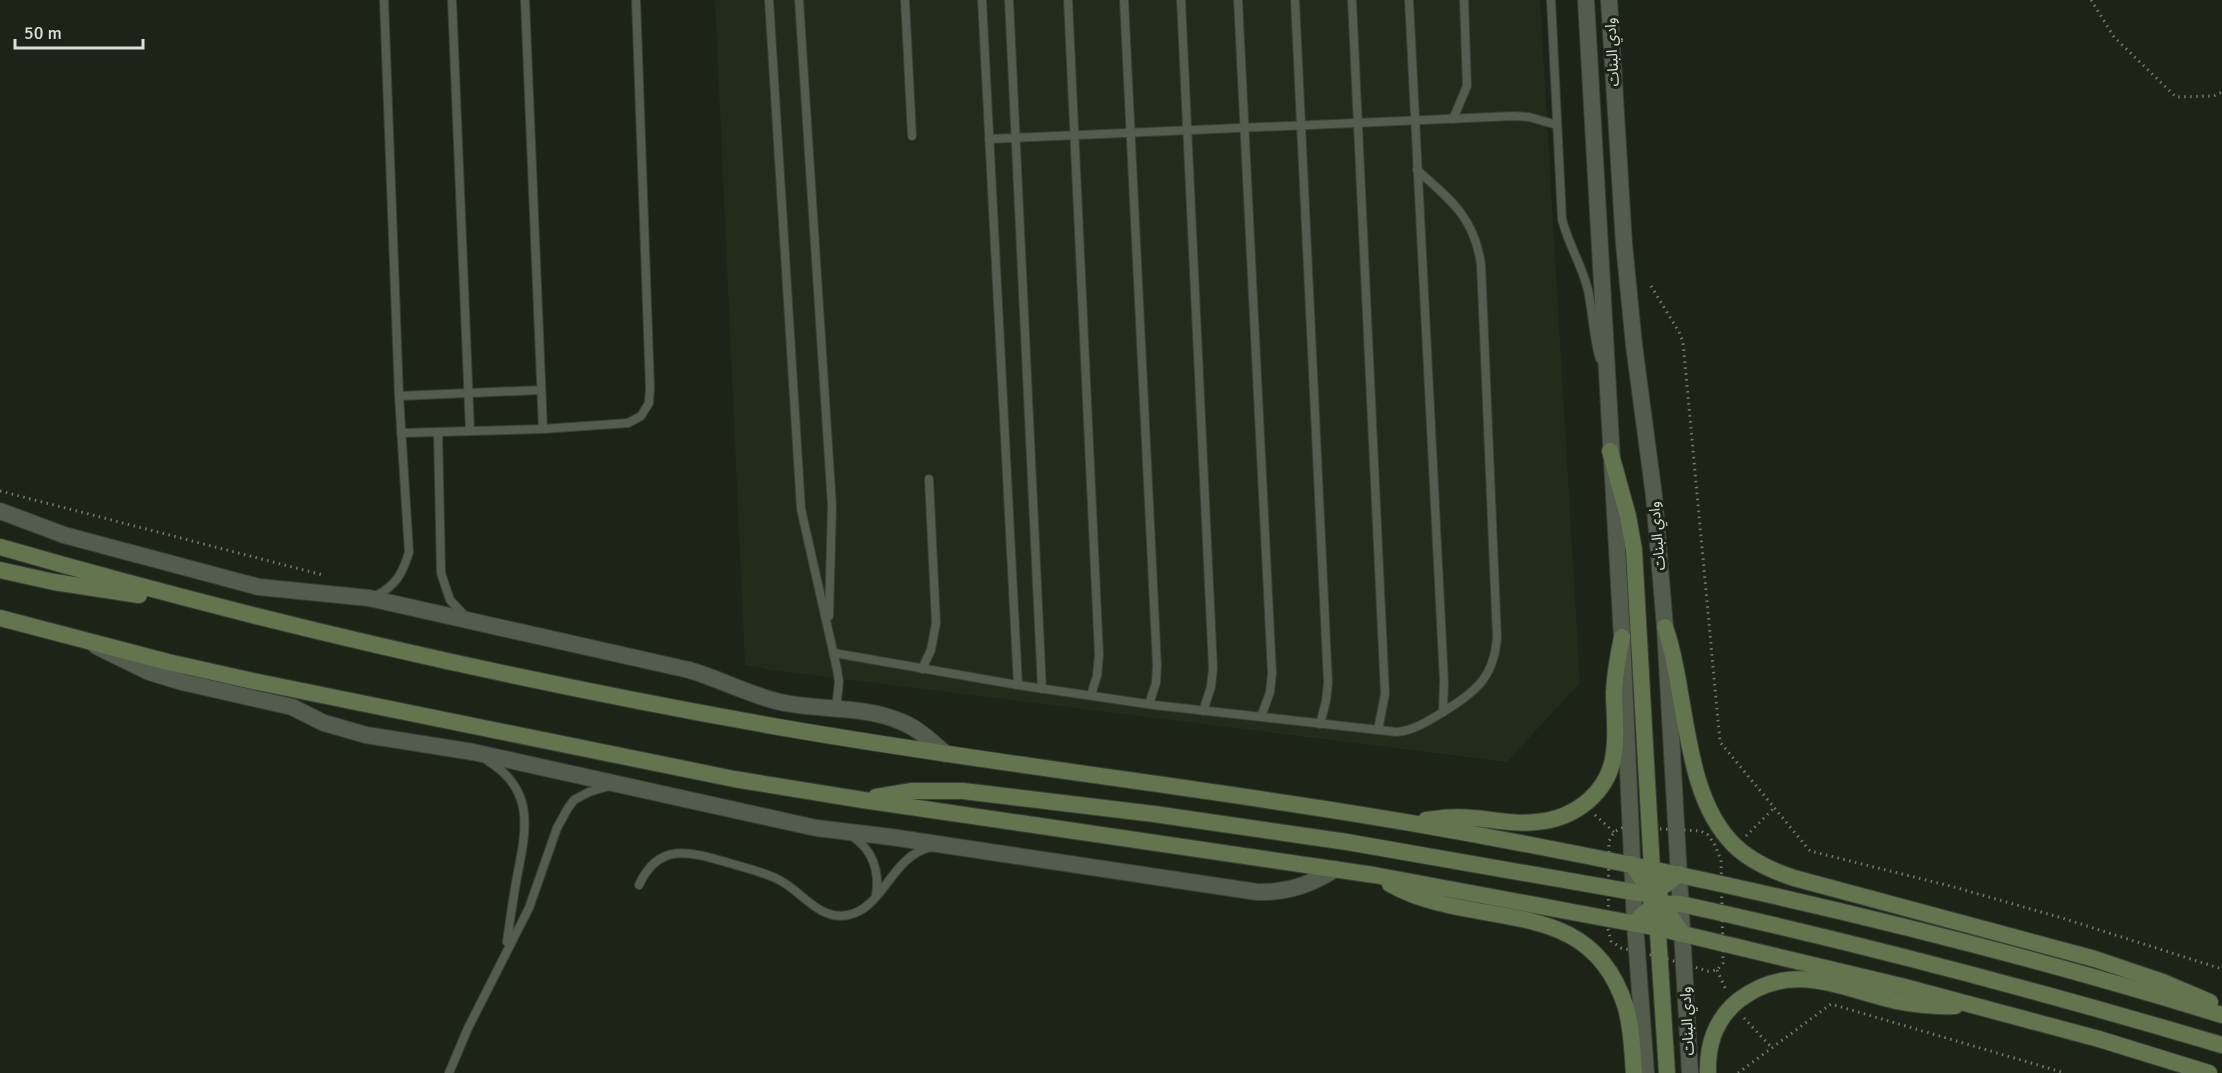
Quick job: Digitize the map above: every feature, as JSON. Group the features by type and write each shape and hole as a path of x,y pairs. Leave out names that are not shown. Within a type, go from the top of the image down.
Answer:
{"main road":[{"path":"1611,451 1621,483 1634,550 1652,868 1651,897 1658,928 1667,1073"},
{"path":"0,547 191,600 384,647 578,689 773,726 1407,823 1652,868 1958,940 2071,970 2222,1015"},
{"path":"0,570 99,590 191,600"},
{"path":"0,618 168,662 349,702 700,772 863,800 1374,875 1658,928 1968,1004 2099,1039 2209,1073"},
{"path":"1665,627 1677,664 1693,762 1699,783 1714,819 1736,847 1774,871 1794,878 2095,959 2163,982 2222,1007"},
{"path":"1407,823 1469,817 1520,823 1538,822 1573,812 1591,800 1602,786 1610,770 1614,753 1616,667 1622,637"},
{"path":"863,800 912,791 946,791 1076,805 1347,842 1651,897 1790,928 1963,971 2222,1045"},
{"path":"1651,897 1679,874"},
{"path":"1374,875 1396,888 1432,902 1459,909 1548,924 1570,933 1589,946 1605,964 1626,1006 1634,1073"},
{"path":"1651,897 1682,933"},
{"path":"1708,1073 1709,1047 1722,1017 1732,1005 1758,987 1777,981 1801,978 1922,1006 1968,1004"}],"street":[{"name":"وادي البنات","path":"1586,0 1622,637 1632,864 1651,897 1635,924 1647,1073"},
{"name":"وادي البنات","path":"1609,0 1624,254 1654,496 1665,627 1690,1073"},
{"path":"0,511 64,536 259,587 369,598 689,670 780,702 874,713 903,722 918,730 946,754"},
{"path":"84,640 149,672 182,682 292,707 338,728 366,735 473,752 789,822 1257,892 1294,889 1315,881 1335,869"}],"lane":[{"path":"369,598 384,592 396,582 405,568 409,552 399,396 384,0"},
{"path":"452,0 470,431"},
{"path":"525,0 543,429"},
{"path":"401,433 543,429 628,423 641,416 649,403 650,376 636,0"},
{"path":"769,0 801,509 834,653 839,682 836,709"},
{"path":"799,0 832,506 828,627"},
{"path":"905,0 912,136"},
{"path":"982,0 1018,685"},
{"path":"1009,0 1042,688"},
{"path":"1068,0 1099,656 1097,676 1091,695"},
{"path":"1124,0 1157,664 1156,682 1149,704"},
{"path":"1181,0 1213,668 1211,687 1203,711"},
{"path":"1238,0 1272,673 1270,692 1261,717"},
{"path":"1295,0 1328,683 1320,724"},
{"path":"1352,0 1385,694 1378,730"},
{"path":"1409,0 1444,681 1443,712"},
{"path":"1452,119 1467,86 1464,0"},
{"path":"1551,0 1562,219 1588,291 1593,332 1606,380"},
{"path":"989,139 1522,116 1557,125"},
{"path":"834,653 1018,685 1149,704 1378,730 1406,731 1423,724 1473,693 1491,666 1497,637 1481,275 1476,241 1467,221 1455,204 1417,170"},
{"path":"399,396 541,390"},
{"path":"438,432 441,573 450,600 470,619"},
{"path":"922,669 931,650 936,623 928,479"},
{"path":"473,752 503,770 518,793 525,812 526,829 511,911 507,949"},
{"path":"449,1073 507,949 529,908 557,828 568,808 574,800 589,792 606,786 624,784"},
{"path":"842,831 859,841 870,855 877,875 876,896"},
{"path":"639,885 647,869 661,858 678,852 687,852 766,874 795,890 816,908 837,916 859,911 876,896 909,857 926,848 946,845"}],"path":[{"path":"2091,0 2114,37 2176,97 2214,96 2222,92"},
{"path":"1651,286 1680,332 1683,342 1720,742 1774,808 1810,851 1954,886 2222,969"},
{"path":"0,491 333,578"},
{"path":"1586,804 1614,832"},
{"path":"1736,847 1774,808"},
{"path":"1717,970 1732,1005 1772,1048"},
{"path":"1738,1073 1831,1004 2065,1073"}],"shaded area":[{"path":"715,0 1540,0 1580,683 1507,762 770,670 745,665"}]}
